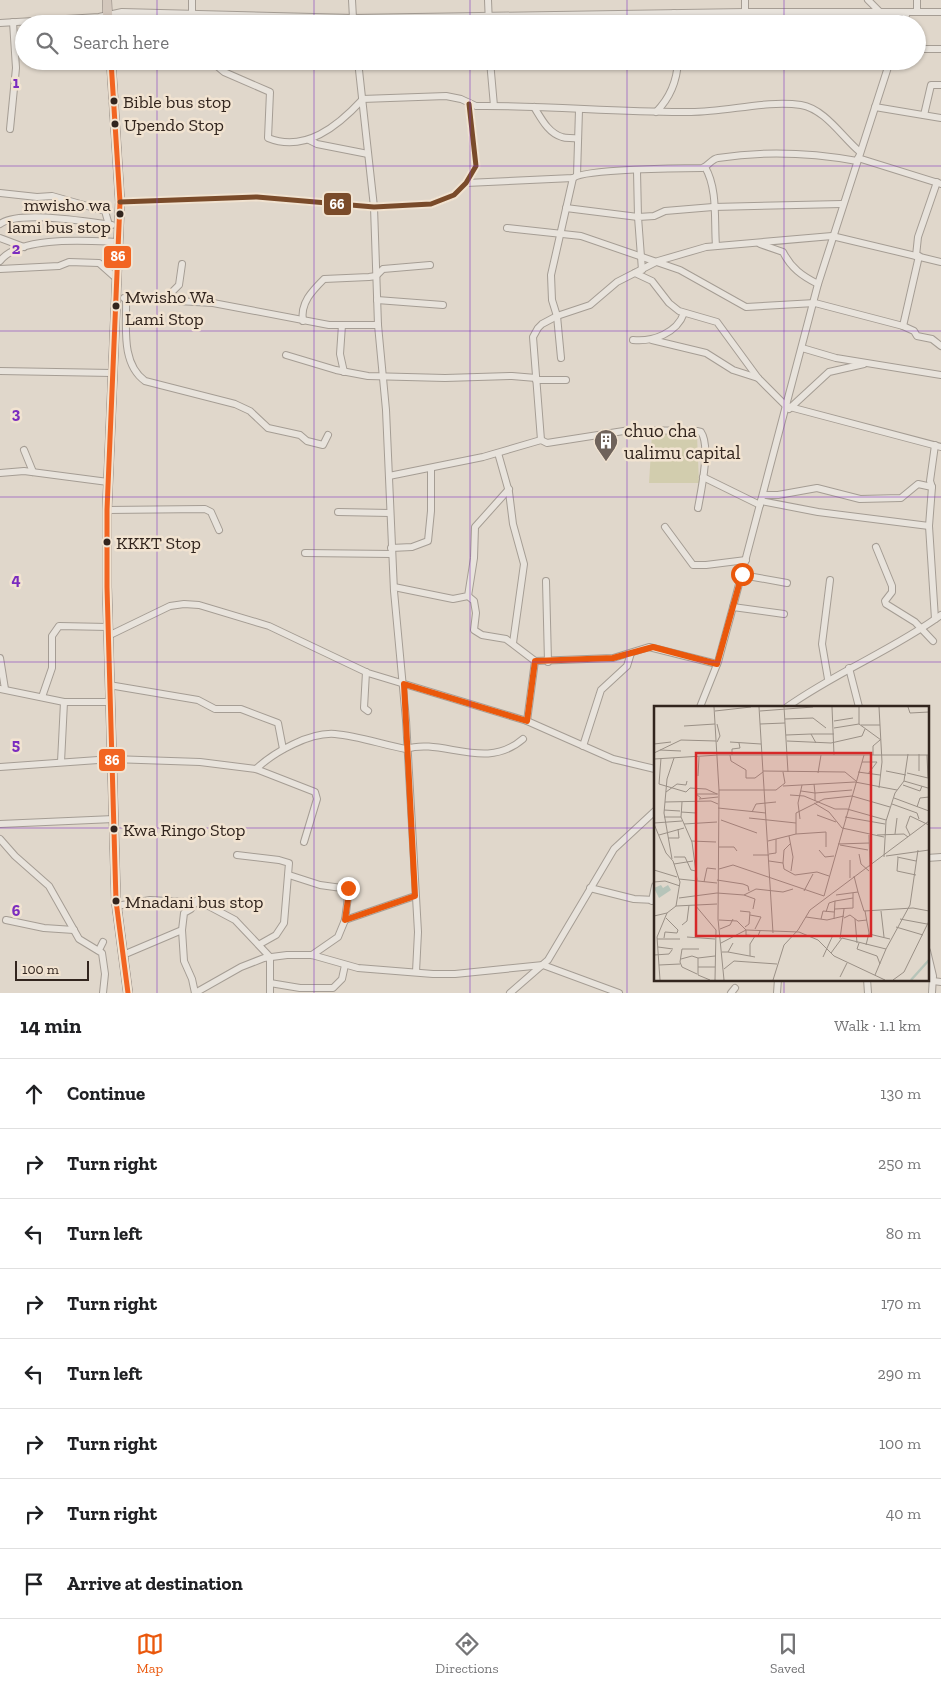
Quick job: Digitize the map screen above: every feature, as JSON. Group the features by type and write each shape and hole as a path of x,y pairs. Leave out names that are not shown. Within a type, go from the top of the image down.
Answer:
{"highway":[{"path":"107,0 108,15"},
{"path":"111,70 120,202 114,226 118,242 117,279 121,298 112,373 107,510 109,702 117,906 128,993"}],"street":[{"path":"192,0 192,14"},
{"path":"352,0 354,15"},
{"path":"488,0 489,15"},
{"path":"745,0 745,12"},
{"path":"868,0 880,12"},
{"path":"916,12 917,0"},
{"path":"117,15 122,12 219,15"},
{"path":"621,15 745,12 941,12"},
{"path":"0,23 13,22 15,53"},
{"path":"926,49 941,48"},
{"path":"10,130 16,70"},
{"path":"222,70 270,92 268,138 276,142 317,138 334,127 362,100 446,96 461,99 469,104 494,106 656,112 709,112 775,105 801,105 818,112 858,157"},
{"path":"359,70 374,208 378,325 383,375 394,587 404,684 406,749 418,932 416,972"},
{"path":"491,70 494,106"},
{"path":"656,112 665,104 671,92 677,70"},
{"path":"700,706 717,664 734,607 832,236 887,70"},
{"path":"924,115 931,85 941,85"},
{"path":"120,202 257,197 374,208 430,204 448,198 466,183 476,166 469,104"},
{"path":"534,107 551,131 562,138 572,137 578,139"},
{"path":"875,107 941,118"},
{"path":"561,358 557,316 552,300 551,275 559,233 575,176 579,110"},
{"path":"309,140 317,144 368,154"},
{"path":"466,183 705,168 716,158 765,155 858,157 939,183 918,237 917,256 903,326"},
{"path":"705,168 710,176 716,246"},
{"path":"637,171 641,270 669,303 684,313 717,322 758,378 788,407 938,446 930,481 932,487 929,526 938,617 922,628 828,679 788,706"},
{"path":"0,193 37,197 52,196 74,202 105,211 114,226"},
{"path":"566,208 638,218 654,216 665,211 713,207 842,204"},
{"path":"0,224 9,219 31,218 114,226"},
{"path":"507,228 581,236 640,255 680,270 746,307 815,302 903,326 914,331 917,336 932,339 941,346"},
{"path":"540,440 534,333 542,324 557,316 590,305 617,282 658,261 716,246 832,236 941,262"},
{"path":"0,238 24,247"},
{"path":"0,261 7,254 24,247 62,240 118,242"},
{"path":"754,242 780,250 801,275 818,284"},
{"path":"670,257 680,270"},
{"path":"0,269 59,266 69,262 99,263 117,279"},
{"path":"164,300 179,284 182,264"},
{"path":"303,322 303,308 306,299 324,279 376,276 383,269 430,265"},
{"path":"641,270 652,281"},
{"path":"328,435 323,445 307,441 300,435 268,428 250,411 235,404 145,381 132,368 121,298 213,303 303,322 378,325"},
{"path":"377,300 443,305"},
{"path":"652,340 679,322 684,313"},
{"path":"342,325 340,354 344,372"},
{"path":"633,340 652,340 706,353 733,370 758,378"},
{"path":"802,348 867,363 941,375"},
{"path":"286,356 344,372 368,376 446,378 512,376 566,380"},
{"path":"788,407 829,372 867,363"},
{"path":"0,371 112,373"},
{"path":"389,476 498,453 540,440 547,443 645,429 697,431 701,432 704,440 703,477 698,508"},
{"path":"24,450 33,472"},
{"path":"498,453 509,489 513,524 524,570 513,643"},
{"path":"305,553 392,551 428,541 431,511 430,468"},
{"path":"0,473 33,472 108,482"},
{"path":"703,477 762,500 818,512 929,526"},
{"path":"762,500 817,488 860,499 896,498 903,497 918,484 932,487"},
{"path":"468,596 474,558 475,527 509,489"},
{"path":"107,510 205,509 211,512 219,530"},
{"path":"338,512 390,513"},
{"path":"665,527 693,564 706,565 746,560"},
{"path":"876,547 892,586 892,592 886,604 922,628 933,641"},
{"path":"742,574 787,582"},
{"path":"546,580 548,662"},
{"path":"828,679 823,634 830,580"},
{"path":"394,587 453,599 468,596"},
{"path":"468,596 474,601 476,613 474,630 482,635 506,639 535,661 613,658 653,647 717,664"},
{"path":"108,636 170,606 199,605 276,629 366,672 527,721 613,759 654,769"},
{"path":"734,607 784,614"},
{"path":"42,697 52,668 52,636 59,626 108,627"},
{"path":"583,746 601,690 627,666 631,653"},
{"path":"0,658 3,689 64,702 109,702"},
{"path":"527,721 535,661"},
{"path":"849,668 859,706"},
{"path":"366,672 362,700 364,708 368,710"},
{"path":"109,686 198,700 215,709 231,708 251,712 278,723 283,749"},
{"path":"61,762 64,702"},
{"path":"256,769 283,749 314,737 330,734 406,749 416,746 467,753 497,752 515,746 523,739"},
{"path":"0,767 112,759 200,762 256,769 315,792 317,800 304,842"},
{"path":"510,993 544,966 614,849 654,812"},
{"path":"0,824 114,819"},
{"path":"0,839 14,856 49,886 79,939 102,953 104,966 103,993"},
{"path":"236,855 286,861 288,863 289,874 284,923 276,935 260,944"},
{"path":"928,858 941,857"},
{"path":"289,874 320,885 349,888 345,920 338,937 312,955"},
{"path":"590,888 634,899 653,900"},
{"path":"345,920 415,896"},
{"path":"117,906 150,900 196,901 211,906 235,920 260,944 270,957 270,993"},
{"path":"196,901 191,909 184,912 182,930 184,961 192,979 195,993 241,966 270,957 312,955 345,965 455,974 544,966 619,993"},
{"path":"6,920 44,928 74,930"},
{"path":"123,955 182,930"},
{"path":"99,950 102,942"},
{"path":"928,958 932,993"},
{"path":"270,983 316,991 336,987 344,975 345,965"},
{"path":"931,977 941,982"}],"shaded area":[{"path":"652,434 697,435 699,483 649,483"}],"transit line":[{"name":"86","path":"112,70 120,202 107,510 107,587 116,901 128,993"},
{"name":"66","path":"120,202 257,197 374,207 431,204 454,195 466,183 476,166 469,104"}],"place":[{"name":"Bible bus stop","path":"114,101"},
{"name":"Upendo Stop","path":"115,124"},
{"name":"mwisho wa lami bus stop","path":"120,214"},
{"name":"Mwisho Wa Lami Stop","path":"116,306"},
{"name":"chuo cha ualimu capital","path":"606,462"},
{"name":"KKKT Stop","path":"107,542"},
{"name":"Kwa Ringo Stop","path":"114,829"},
{"name":"Mnadani bus stop","path":"116,901"}],"route":[{"path":"348,888 345,920 415,896 404,684 527,721 535,661 602,660 653,647 717,664 742,574"}]}
